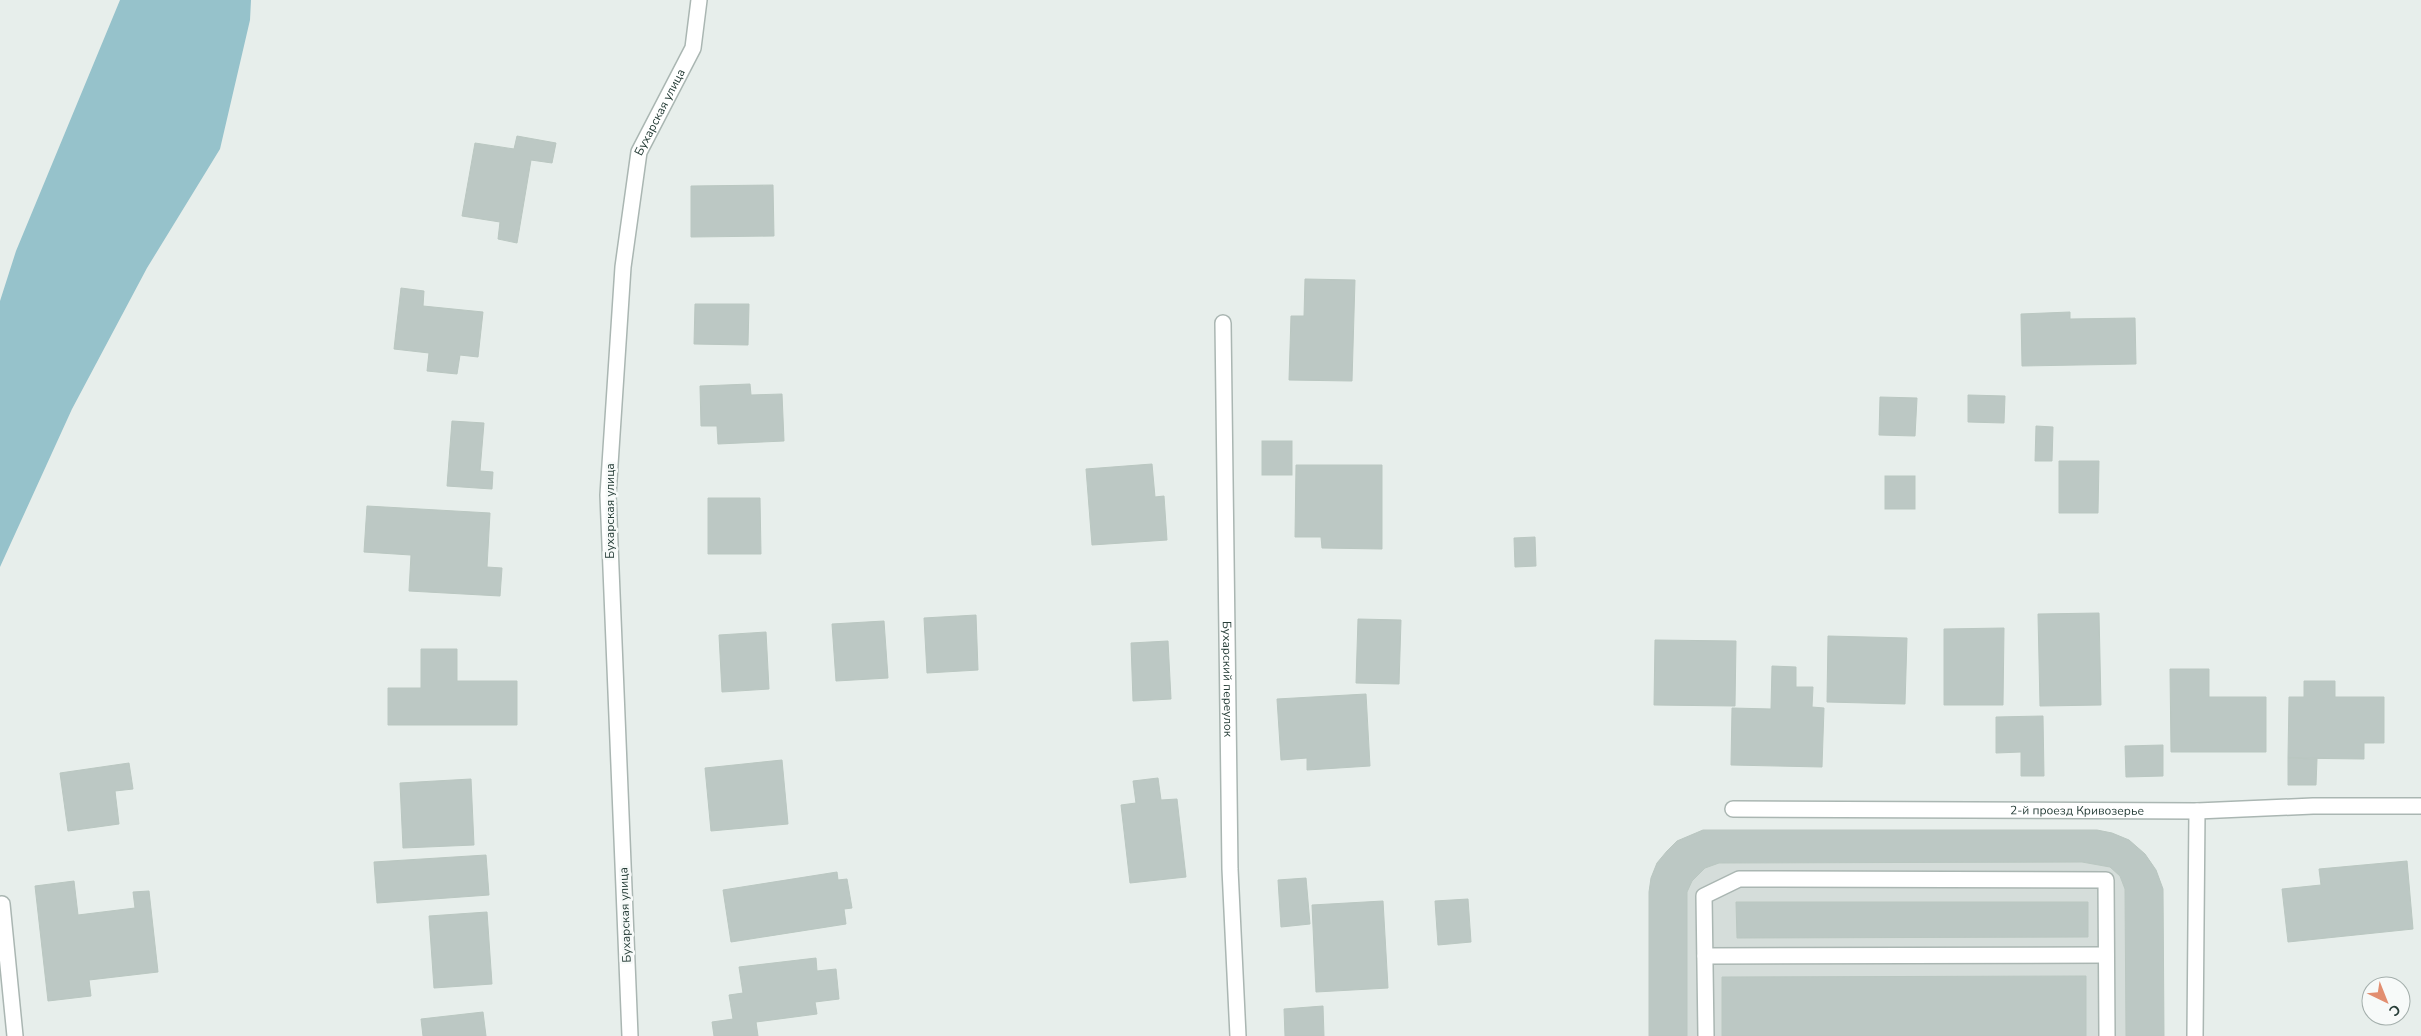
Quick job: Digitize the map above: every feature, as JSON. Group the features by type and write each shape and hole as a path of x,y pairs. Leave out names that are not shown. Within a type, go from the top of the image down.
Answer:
{"street":[{"name":"Бухарская улица","path":"630,1036 608,485 623,267 639,152 693,48 699,0"},
{"name":"Бухарский переулок","path":"1223,323 1230,869 1238,1036"},
{"name":"2-й проезд Кривозерье","path":"1733,809 2197,811 2313,806 2421,806"},
{"path":"2195,1036 2197,811"},
{"path":"1706,1036 1704,896 1738,879 2106,880 2107,1036"},
{"path":"2,904 14,1036"},
{"path":"1705,956 2106,955"}],"shaded area":[{"path":"1703,830 2097,830 2112,833 2129,840 2145,854 2156,870 2163,889 2164,1036 1649,1036 1649,892 1651,878 1657,863 1677,841"}],"water":[{"path":"120,0 251,0 250,20 220,149 147,268 72,409 0,567 0,301 16,251"}],"building":[{"path":"517,136 556,143 552,163 531,160 517,243 498,239 500,222 462,216 475,143 514,149"},
{"path":"773,185 774,236 691,237 691,186"},
{"path":"1305,279 1355,280 1352,381 1289,380 1291,316 1304,316"},
{"path":"401,288 424,291 423,306 483,312 478,357 460,355 457,374 427,371 429,353 394,349"},
{"path":"695,304 749,304 748,345 694,344"},
{"path":"2070,312 2070,319 2135,318 2136,364 2022,366 2021,314"},
{"path":"750,384 751,395 782,394 784,441 718,444 717,426 701,426 700,386"},
{"path":"1968,395 2005,396 2004,423 1968,422"},
{"path":"1880,397 1917,398 1915,436 1879,435"},
{"path":"452,421 484,423 480,471 493,472 492,489 447,486"},
{"path":"2036,426 2053,427 2052,461 2035,461"},
{"path":"1262,441 1292,441 1292,475 1262,475"},
{"path":"2059,461 2099,461 2098,513 2059,513"},
{"path":"1152,464 1155,497 1164,496 1167,540 1092,545 1086,469"},
{"path":"1296,465 1382,465 1382,549 1322,548 1321,537 1295,537"},
{"path":"1885,476 1915,476 1915,509 1885,509"},
{"path":"708,498 760,498 761,554 708,554"},
{"path":"367,506 490,513 487,567 502,568 500,596 409,591 411,555 364,552"},
{"path":"1535,537 1536,566 1515,567 1514,538"},
{"path":"2099,613 2101,705 2040,706 2038,614"},
{"path":"976,615 978,670 927,673 924,618"},
{"path":"1358,619 1401,620 1399,684 1356,683"},
{"path":"884,621 888,678 836,681 832,624"},
{"path":"2004,628 2003,705 1944,705 1944,629"},
{"path":"766,632 769,689 722,692 719,635"},
{"path":"1828,636 1907,638 1905,704 1827,702"},
{"path":"1655,640 1736,641 1735,706 1654,705"},
{"path":"1168,641 1171,699 1133,701 1131,643"},
{"path":"421,649 457,649 457,681 517,681 517,725 388,725 388,688 421,688"},
{"path":"1772,666 1796,667 1796,687 1813,687 1812,707 1824,708 1822,767 1731,765 1732,708 1771,709"},
{"path":"2170,669 2209,669 2209,697 2266,697 2266,752 2171,752"},
{"path":"2304,681 2335,681 2335,697 2384,697 2384,743 2364,743 2364,759 2288,758 2289,697 2304,697"},
{"path":"1366,694 1370,766 1307,770 1307,758 1281,760 1277,699"},
{"path":"2043,716 2044,776 2021,776 2021,752 1996,753 1996,717"},
{"path":"2163,745 2163,776 2126,777 2125,746"},
{"path":"2288,758 2317,759 2316,785 2288,785"},
{"path":"782,760 788,824 711,831 705,768"},
{"path":"129,763 133,789 115,791 119,824 68,831 60,773"},
{"path":"1158,778 1161,800 1177,799 1186,877 1130,883 1121,805 1136,803 1133,781"},
{"path":"471,779 474,845 403,848 400,783"},
{"path":"1703,830 2097,830 2112,833 2129,840 2145,854 2156,870 2163,889 2164,1036 2126,1036 2125,889 2120,876 2110,867 2082,862 1719,863 1705,868 1692,881 1687,892 1687,1036 1649,1036 1649,892 1651,878 1657,863 1677,841"},
{"path":"486,855 489,895 377,903 374,862"},
{"path":"2407,861 2413,929 2288,942 2282,889 2321,885 2319,869"},
{"path":"837,872 838,880 847,879 852,908 844,909 846,924 731,942 723,890"},
{"path":"1306,878 1310,924 1281,927 1278,880"},
{"path":"74,881 78,915 135,908 133,892 149,891 158,972 89,980 91,996 48,1001 35,886"},
{"path":"1468,899 1471,942 1438,945 1435,901"},
{"path":"1383,901 1388,988 1316,992 1312,905"},
{"path":"1736,902 2088,902 2088,937 1737,938"},
{"path":"487,912 492,984 434,988 429,916"},
{"path":"816,958 817,971 836,969 839,999 815,1002 817,1014 756,1022 758,1036 714,1036 712,1022 733,1019 729,995 743,993 739,967"},
{"path":"2086,976 2086,1036 1722,1036 1722,977"},
{"path":"1323,1006 1324,1036 1285,1036 1284,1009"},
{"path":"483,1012 486,1036 423,1036 421,1019"}]}
